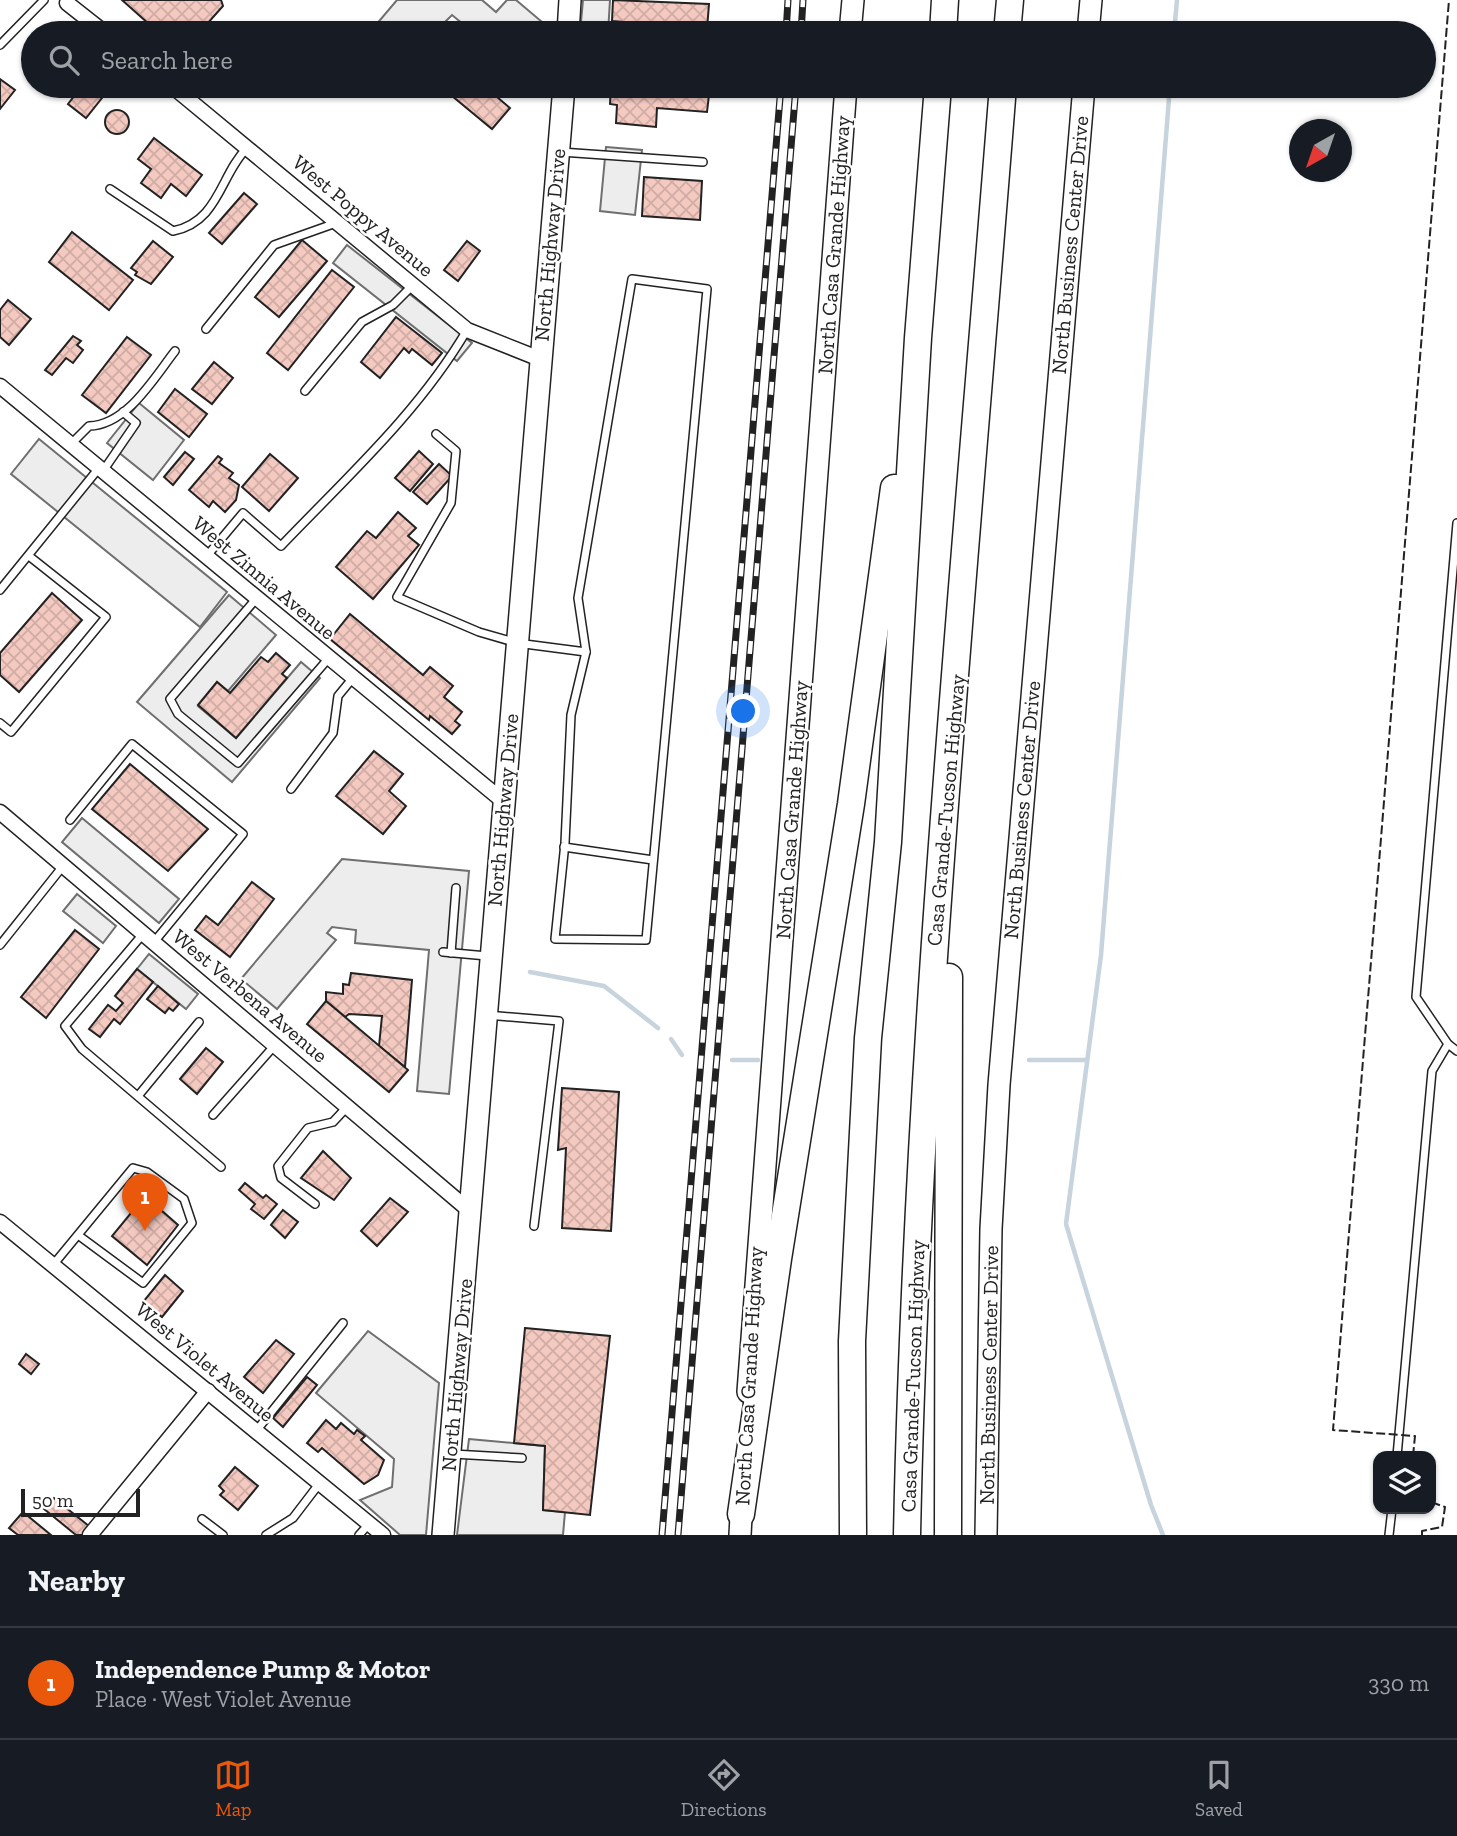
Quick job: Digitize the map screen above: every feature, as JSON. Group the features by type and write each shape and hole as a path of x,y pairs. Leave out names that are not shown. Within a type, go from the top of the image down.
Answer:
{"highway":[{"path":"944,21 945,0"},
{"path":"1008,21 1010,0"},
{"path":"852,1535 852,1341 867,1052 888,842 918,338 937,98"},
{"name":"Casa Grande-Tucson Highway","path":"907,1535 911,1368 925,1087 1002,98"},
{"path":"740,1524 778,1259 849,817 893,494 918,338"},
{"path":"948,1535 949,779"}],"main road":[{"path":"569,21 570,0"},
{"path":"851,21 853,0"},
{"path":"1089,21 1091,0"},
{"name":"North Highway Drive","path":"443,1535 563,98"},
{"name":"North Casa Grande Highway","path":"740,1524 756,1258 772,1087 845,98"},
{"name":"North Business Center Drive","path":"990,1530 991,1229 999,1085 1083,98"}],"street":[{"path":"65,2 90,21"},
{"name":"West Poppy Avenue","path":"187,98 467,330 540,359"},
{"name":"West Zinnia Avenue","path":"0,386 352,680 503,802"},
{"name":"West Verbena Avenue","path":"0,812 471,1212"},
{"name":"West Violet Avenue","path":"0,1222 319,1484 364,1529 383,1535"},
{"path":"90,1535 208,1391"}],"lane":[{"path":"23,21 44,0"},
{"path":"0,45 21,24"},
{"path":"110,189 173,232 192,228 226,185 235,160 247,148"},
{"path":"558,151 703,162"},
{"path":"206,330 274,245 337,223"},
{"path":"632,279 707,289 646,940 555,939 564,847 571,715 586,652 578,598 632,279"},
{"path":"305,391 362,322 393,305 413,284"},
{"path":"206,557 243,513 281,546 398,424 454,353 467,330"},
{"path":"71,445 89,426 101,426 123,412 174,351"},
{"path":"0,590 136,424 123,412"},
{"path":"436,434 456,451 451,503 397,597 479,632 517,643 586,652"},
{"path":"1457,523 1416,997 1448,1044 1457,1051"},
{"path":"0,723 11,732 106,617 29,556"},
{"path":"256,599 170,699 178,714 238,763 328,659"},
{"path":"291,789 333,733 338,696 352,680"},
{"path":"70,820 132,744 243,834 65,1026 82,1049 221,1167"},
{"path":"564,847 653,860"},
{"path":"0,945 64,866"},
{"path":"456,888 447,953 491,956"},
{"path":"487,1015 559,1021 534,1226"},
{"path":"138,1096 200,1022"},
{"path":"1396,1451 1432,1071 1448,1044"},
{"path":"213,1115 275,1045"},
{"path":"315,1204 281,1178 278,1166 308,1128 332,1122 347,1106"},
{"path":"53,1265 133,1168 147,1172 184,1199 192,1223 143,1283 78,1235"},
{"path":"256,1431 343,1322"},
{"path":"451,1454 522,1458"},
{"path":"266,1535 293,1517 319,1484"},
{"path":"1389,1535 1391,1514"},
{"path":"202,1519 223,1535"}],"shaded area":[{"path":"397,0 482,0 496,12 507,0 516,0 541,21 459,21 452,15 446,21 379,21"},
{"path":"583,0 610,0 609,21 581,21"},
{"path":"606,147 642,150 635,215 600,211"},
{"path":"347,245 472,343 457,361 333,263"},
{"path":"139,403 184,440 153,480 107,443"},
{"path":"39,439 227,592 200,627 11,474"},
{"path":"229,595 276,635 228,691 217,682 198,706 236,738 301,662 320,678 232,782 137,702"},
{"path":"82,818 179,899 159,923 62,842"},
{"path":"342,859 469,871 449,1094 417,1091 429,950 355,943 356,930 332,927 327,933 336,940 277,1009 241,979"},
{"path":"77,894 116,926 103,943 63,911"},
{"path":"149,954 198,994 186,1009 137,969"},
{"path":"368,1331 439,1383 426,1535 400,1535 360,1500 392,1487 394,1459 316,1393"},
{"path":"469,1439 545,1446 543,1510 565,1512 563,1535 457,1535"}],"building":[{"path":"122,0 221,0 223,6 210,21 146,21"},
{"path":"613,0 709,4 708,21 612,21"},
{"path":"0,79 15,90 0,109"},
{"path":"73,98 102,98 86,118 68,104"},
{"path":"455,98 498,98 510,108 492,129"},
{"path":"610,98 709,98 707,112 657,108 656,127 616,123 617,105 610,104"},
{"path":"117,110 126,113 129,122 126,131 117,134 108,131 105,122 108,113"},
{"path":"154,138 202,175 186,196 171,184 161,198 141,183 151,169 138,159"},
{"path":"644,177 702,181 700,220 642,216"},
{"path":"244,193 257,204 222,244 209,233"},
{"path":"72,232 133,280 109,310 49,262"},
{"path":"302,240 327,261 279,317 255,297"},
{"path":"153,241 173,257 151,284 135,275 137,272 131,268"},
{"path":"467,241 480,251 458,281 444,270"},
{"path":"332,270 354,287 288,370 267,353"},
{"path":"8,300 31,319 9,345 0,337 0,310"},
{"path":"396,317 442,353 432,365 412,349 409,353 404,348 380,378 361,362"},
{"path":"73,336 81,341 77,345 83,350 73,363 66,358 52,375 45,370"},
{"path":"127,337 151,355 106,413 82,395"},
{"path":"214,362 233,378 212,404 192,389"},
{"path":"175,389 207,414 189,437 158,412"},
{"path":"419,451 433,464 410,491 395,478"},
{"path":"185,452 194,459 173,485 164,477"},
{"path":"270,454 298,478 269,511 242,487"},
{"path":"218,456 222,459 219,463 233,473 229,478 239,485 236,500 225,512 213,501 209,507 189,490"},
{"path":"439,464 452,476 427,504 413,492"},
{"path":"398,512 416,528 408,536 419,545 373,599 336,567 367,531 376,538"},
{"path":"52,593 82,620 19,692 0,675 0,653"},
{"path":"350,614 423,675 430,667 453,686 444,697 462,712 455,721 460,725 452,734 430,716 429,720 330,639"},
{"path":"276,653 290,665 282,674 287,678 236,738 198,705 217,682 230,693 261,657 268,662"},
{"path":"374,751 403,774 389,791 406,806 383,834 336,796"},
{"path":"130,764 208,829 168,871 92,809"},
{"path":"252,882 274,899 230,957 195,930 206,916 218,925"},
{"path":"75,930 99,949 46,1018 21,997"},
{"path":"137,969 153,982 120,1024 114,1019 100,1037 89,1029 108,1005 116,1011 123,1003 115,996"},
{"path":"351,973 412,980 405,1067 379,1046 382,1016 349,1014 345,1017 326,1001 326,992 343,994 343,984 349,985"},
{"path":"158,986 179,1004 173,1011 169,1008 165,1013 147,999"},
{"path":"326,1001 408,1070 389,1092 307,1024"},
{"path":"206,1048 223,1062 197,1094 180,1079"},
{"path":"562,1088 619,1092 611,1231 562,1228 566,1148 558,1150"},
{"path":"323,1151 351,1178 334,1200 301,1178"},
{"path":"245,1183 263,1198 266,1195 277,1204 264,1219 251,1209 255,1204 239,1190"},
{"path":"145,1196 178,1225 147,1265 112,1236"},
{"path":"390,1198 408,1212 377,1246 361,1231"},
{"path":"283,1210 298,1222 285,1238 271,1225"},
{"path":"165,1275 183,1291 162,1317 143,1302"},
{"path":"525,1328 610,1336 590,1515 543,1510 545,1446 514,1443"},
{"path":"276,1340 294,1354 263,1393 244,1377"},
{"path":"26,1354 39,1364 31,1374 19,1364"},
{"path":"307,1377 317,1385 283,1427 273,1418"},
{"path":"326,1420 336,1429 341,1423 354,1434 357,1430 365,1436 361,1440 384,1460 378,1475 364,1484 322,1448 318,1452 307,1443"},
{"path":"235,1467 258,1486 238,1510 220,1495 224,1491 219,1486"},
{"path":"54,1498 100,1535 76,1535 44,1509"},
{"path":"23,1512 51,1535 18,1535 9,1528"}],"waterway":[{"path":"1175,21 1177,0"},
{"path":"1163,1535 1151,1505 1066,1224 1101,955 1169,98"},
{"path":"530,972 604,986 658,1028"},
{"path":"671,1039 682,1055"},
{"path":"732,1060 758,1060"},
{"path":"1029,1060 1087,1060"}],"railway":[{"path":"787,21 788,0"},
{"path":"802,21 803,0"},
{"path":"662,1535 780,98"},
{"path":"678,1535 795,98"}],"fence":[{"path":"1414,1451 1415,1436 1333,1430 1449,0"},
{"path":"1422,1535 1422,1531 1442,1527 1445,1507 1436,1504"}],"place":[{"name":"Independence Pump & Motor","path":"145,1231"}]}
